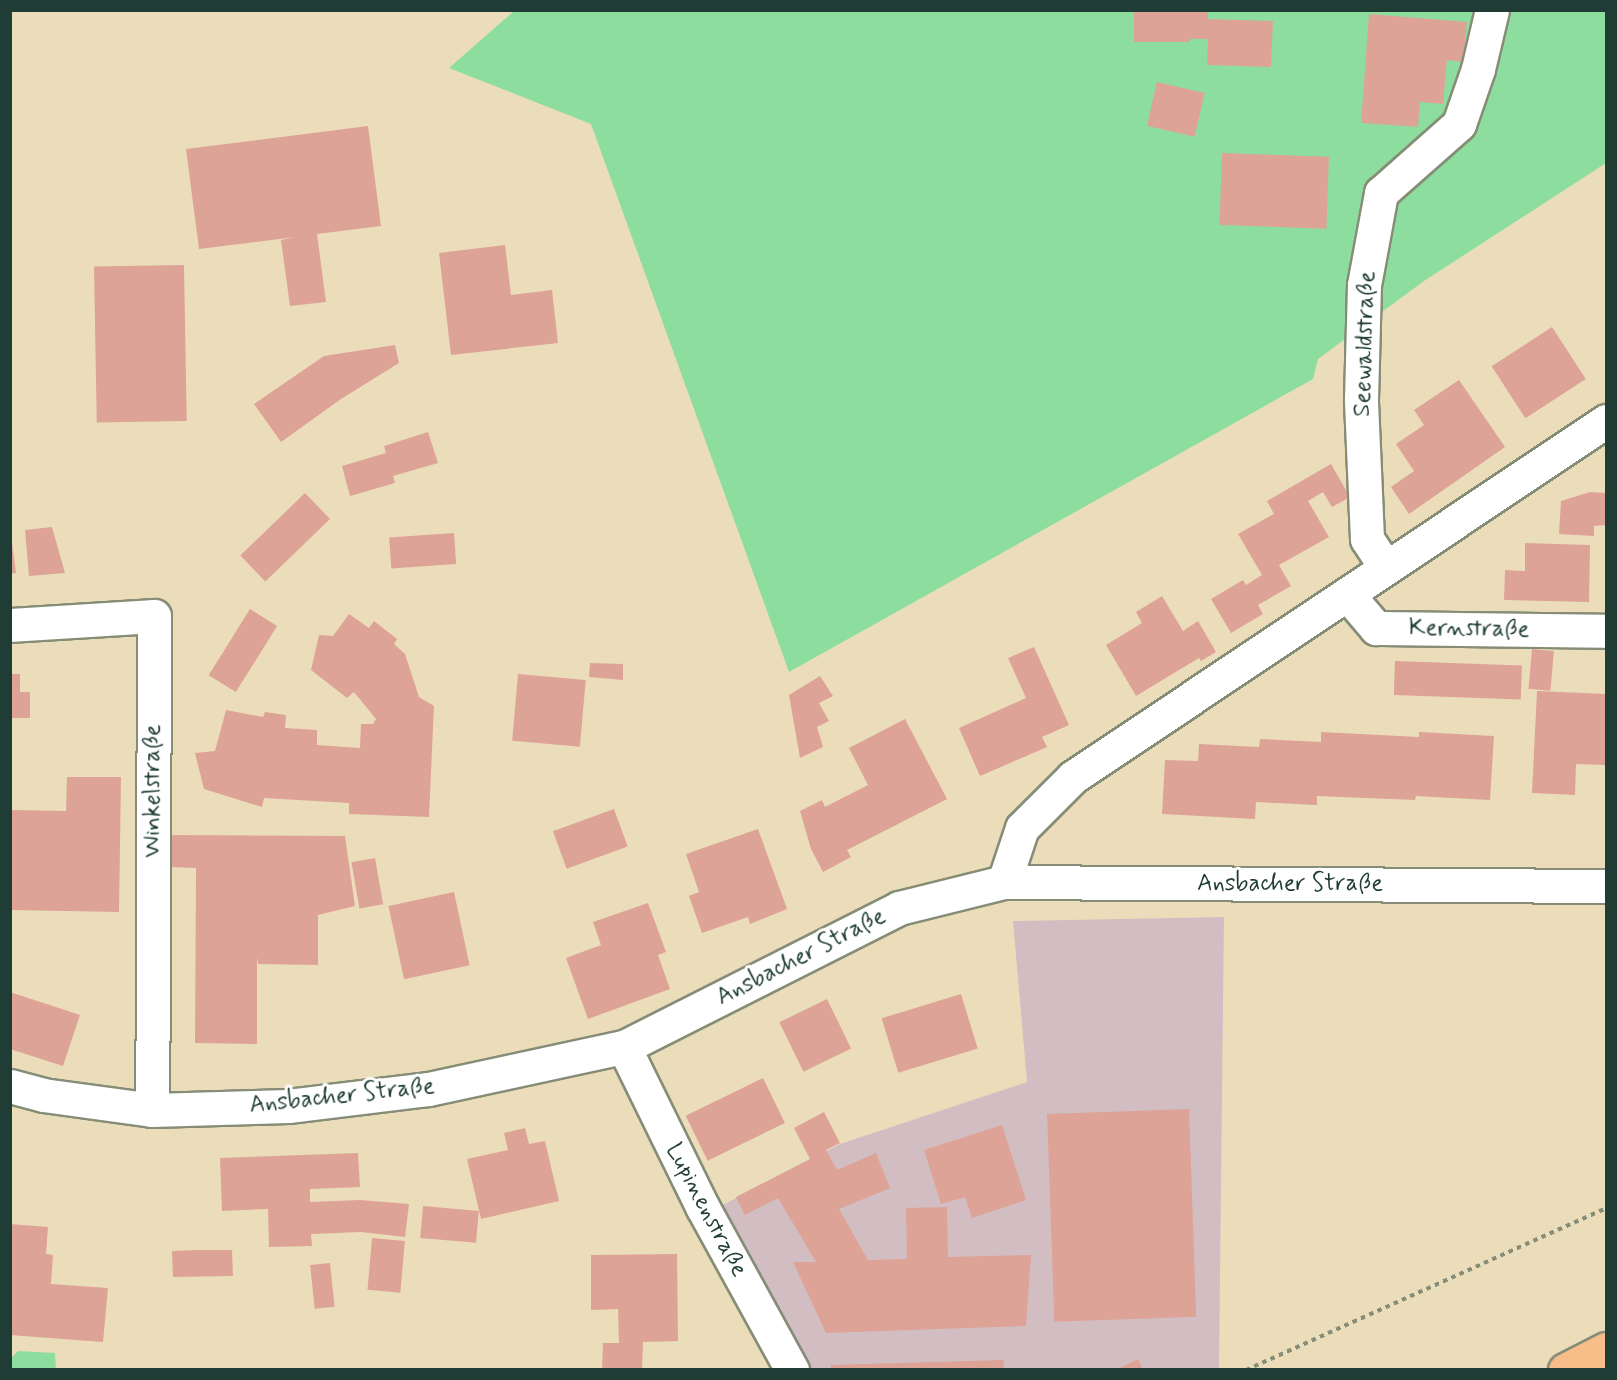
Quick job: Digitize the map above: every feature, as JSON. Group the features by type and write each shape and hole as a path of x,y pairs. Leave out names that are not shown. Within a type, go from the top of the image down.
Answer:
{"main road":[{"path":"1565,1370 1606,1349"}],"street":[{"name":"Seewaldstraße","path":"1386,568 1367,539 1361,399 1364,285 1382,193 1459,124 1478,69 1492,10"},
{"path":"1004,882 1022,828 1073,777 1606,421"},
{"name":"Kernstraße","path":"1347,594 1376,628 1606,631"},
{"name":"Winkelstraße","path":"10,625 154,616 152,1110"},
{"name":"Ansbacher Straße","path":"10,1086 43,1095 152,1110 288,1106 429,1089 624,1047 900,908 1004,882 1606,886"},
{"name":"Lupinenstraße","path":"624,1047 703,1208 792,1370"}],"path":[{"path":"1246,1370 1606,1208"}],"shaded area":[{"path":"1224,917 1219,1369 811,1369 717,1208 840,1144 1027,1082 1013,921"}],"green space":[{"path":"515,10 1606,11 1606,163 1424,281 1318,359 1313,379 789,672 591,124 449,68"},
{"path":"18,1351 55,1353 56,1369 11,1369 11,1358"}],"building":[{"path":"1134,10 1190,10 1190,42 1134,42"},
{"path":"1190,10 1208,10 1208,19 1273,21 1271,67 1207,65 1208,39 1190,39"},
{"path":"1369,14 1467,22 1463,62 1447,60 1443,104 1420,102 1418,127 1361,123"},
{"path":"1157,82 1205,93 1195,137 1147,126"},
{"path":"368,126 381,226 317,234 326,302 290,306 281,240 295,237 199,249 186,149"},
{"path":"1222,153 1329,157 1326,229 1219,225"},
{"path":"505,245 511,295 552,290 558,343 451,355 439,253"},
{"path":"184,265 187,421 97,423 94,267"},
{"path":"1552,327 1586,379 1525,418 1492,366"},
{"path":"395,345 399,363 341,399 281,442 254,404 324,356"},
{"path":"1459,380 1505,447 1409,514 1391,487 1414,471 1396,444 1424,425 1414,410"},
{"path":"428,432 438,463 393,476 395,483 350,496 342,466 386,453 384,446"},
{"path":"1331,464 1350,497 1332,507 1323,492 1308,501 1329,537 1279,565 1291,586 1258,605 1263,614 1231,633 1211,599 1243,580 1246,585 1262,575 1238,534 1274,514 1267,501"},
{"path":"1590,492 1606,493 1606,525 1594,526 1594,536 1559,534 1561,501"},
{"path":"305,493 330,519 265,581 240,556"},
{"path":"52,527 65,573 29,576 25,530"},
{"path":"10,528 16,573 10,574"},
{"path":"454,533 456,564 391,568 389,538"},
{"path":"1525,543 1590,545 1589,602 1504,600 1505,570 1525,571"},
{"path":"1162,596 1183,631 1198,621 1216,652 1201,661 1199,658 1136,696 1106,645 1142,623 1136,612"},
{"path":"250,609 277,626 236,692 209,675"},
{"path":"349,614 369,628 374,621 397,639 394,644 405,654 419,697 434,706 429,817 349,814 349,803 264,798 262,807 204,789 195,753 215,751 226,710 263,717 265,712 286,715 285,728 317,730 317,745 360,748 361,724 373,724 376,719 354,692 347,698 311,670 319,635 333,636"},
{"path":"1034,647 1069,725 1042,737 1047,747 980,776 959,728 1026,698 1008,658"},
{"path":"1532,649 1554,651 1550,691 1529,689"},
{"path":"1395,661 1522,665 1521,699 1394,695"},
{"path":"590,663 623,664 623,680 589,677"},
{"path":"10,674 20,674 20,692 30,692 30,718 10,718"},
{"path":"518,674 586,680 580,747 512,741"},
{"path":"820,676 833,696 819,703 829,721 817,727 823,747 800,758 789,695"},
{"path":"1537,691 1606,694 1605,765 1576,764 1575,795 1532,793"},
{"path":"905,719 947,799 847,850 851,857 823,872 811,849 800,811 822,800 825,807 868,785 849,748"},
{"path":"1321,732 1419,737 1419,732 1494,736 1490,800 1416,796 1415,800 1317,796 1317,805 1256,802 1255,819 1162,814 1165,760 1198,761 1199,744 1259,747 1260,739 1321,742"},
{"path":"67,777 121,777 119,912 10,910 10,810 66,811"},
{"path":"614,809 628,847 567,869 553,831"},
{"path":"758,829 787,909 750,924 748,917 702,933 689,896 699,892 686,854"},
{"path":"172,835 345,836 355,906 318,915 318,965 258,964 257,957 257,1044 195,1043 196,868 171,867"},
{"path":"375,858 383,904 360,908 351,862"},
{"path":"454,892 470,965 404,979 388,906"},
{"path":"648,903 666,952 658,955 670,989 588,1019 566,958 601,945 593,922"},
{"path":"10,992 80,1015 63,1066 10,1049"},
{"path":"961,994 978,1049 898,1073 882,1018"},
{"path":"827,999 851,1048 803,1072 779,1022"},
{"path":"763,1078 785,1123 708,1161 686,1116"},
{"path":"1189,1109 1196,1317 1054,1322 1047,1114"},
{"path":"824,1112 840,1143 826,1150 837,1170 876,1153 890,1188 839,1209 868,1260 907,1259 906,1208 947,1207 948,1257 1031,1255 1026,1326 826,1333 793,1262 816,1262 778,1198 745,1215 736,1197 810,1159 794,1128"},
{"path":"1002,1125 1026,1200 972,1218 965,1197 941,1204 924,1150"},
{"path":"525,1128 529,1144 545,1141 559,1201 481,1219 467,1159 508,1150 504,1133"},
{"path":"358,1153 360,1187 310,1189 310,1202 360,1200 409,1204 405,1237 361,1232 311,1234 312,1246 269,1247 268,1209 222,1211 220,1158"},
{"path":"423,1206 479,1211 476,1243 420,1238"},
{"path":"10,1224 48,1227 46,1254 53,1255 51,1284 108,1288 103,1342 10,1335"},
{"path":"372,1238 405,1241 400,1293 367,1290"},
{"path":"232,1250 233,1276 173,1277 172,1251"},
{"path":"677,1254 678,1341 643,1342 642,1370 602,1370 603,1343 619,1343 618,1309 591,1310 591,1255"},
{"path":"330,1263 335,1307 315,1309 310,1265"},
{"path":"1138,1359 1143,1370 1115,1370"},
{"path":"1004,1360 1003,1370 831,1370 831,1365"}]}
